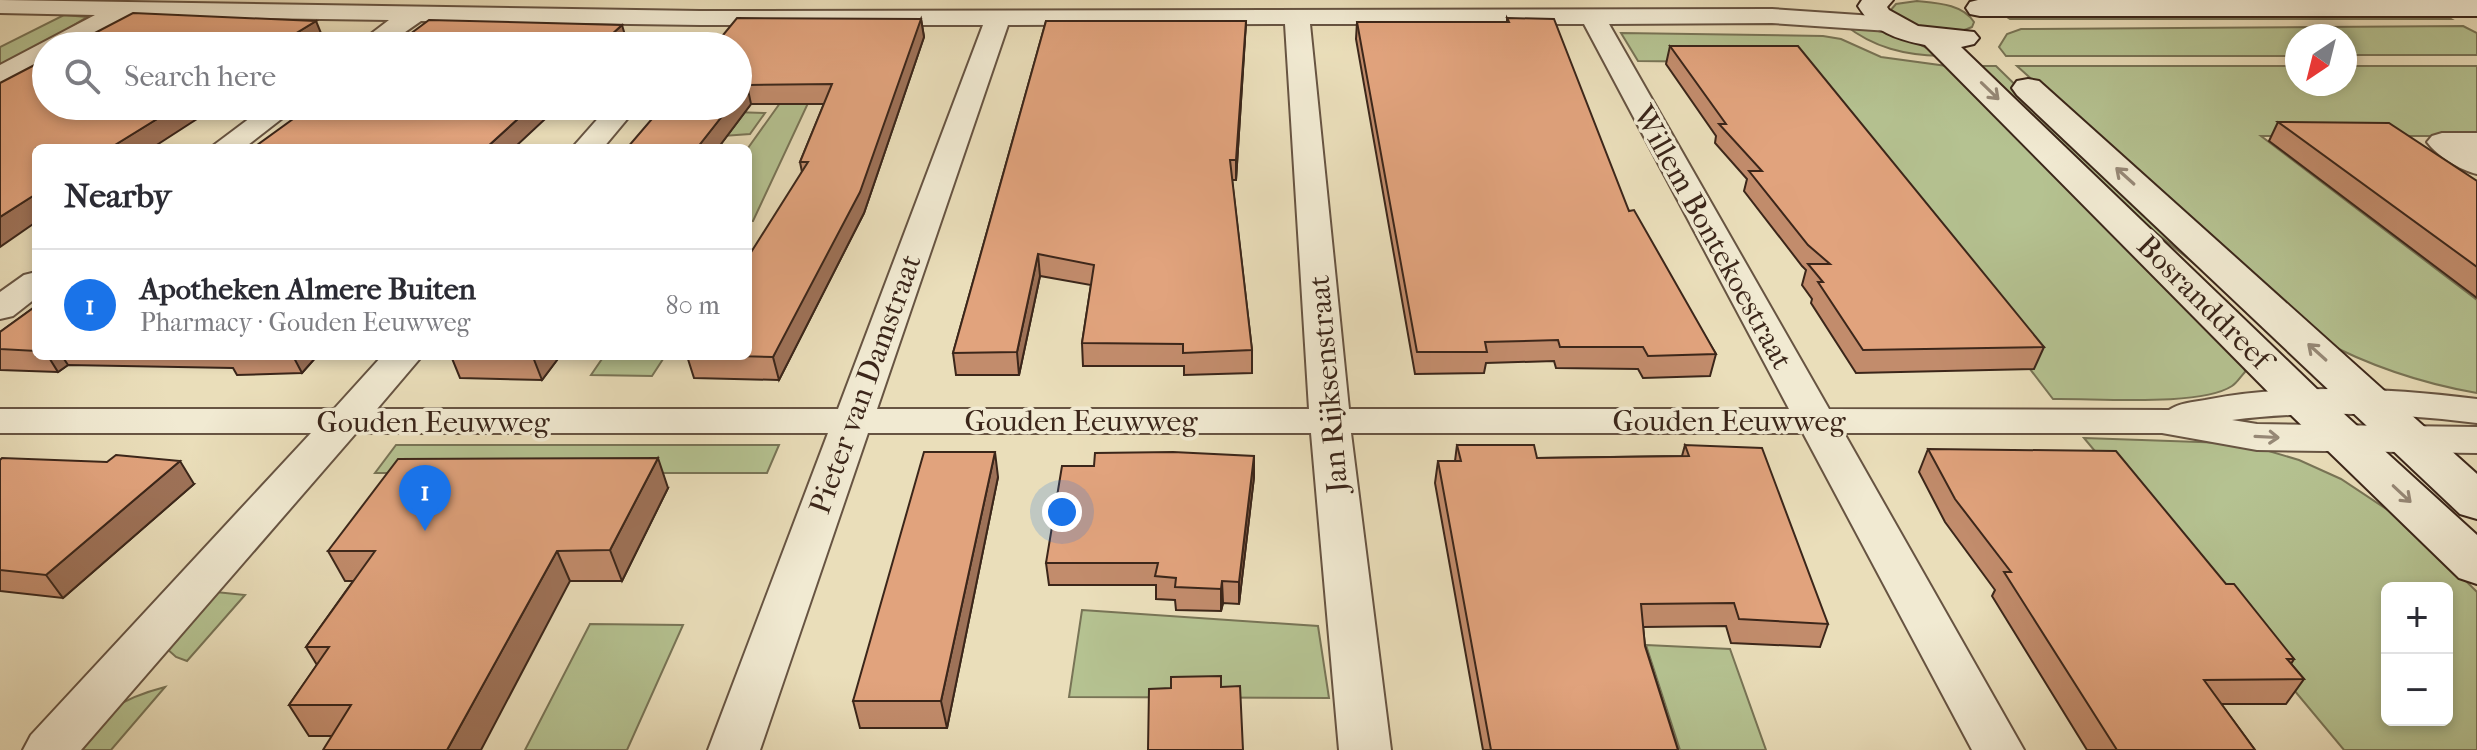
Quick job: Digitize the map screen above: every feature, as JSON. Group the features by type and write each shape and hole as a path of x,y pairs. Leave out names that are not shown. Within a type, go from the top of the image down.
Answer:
{"main road":[{"path":"1880,10 1934,37 1976,17 2477,8"},
{"path":"1976,17 2477,22"},
{"name":"Bosranddreef","path":"1976,17 2360,422 2477,565"},
{"name":"Bosranddreef","path":"1934,37 2305,403 2412,440 2477,502"}],"street":[{"path":"0,6 700,18 855,9 998,18 1772,16 1880,10"},
{"path":"81,32 125,8"},
{"path":"388,32 414,14"},
{"name":"Willem Bontekoestraat","path":"1592,16 1998,750"},
{"name":"Jan Rijksenstraat","path":"1297,17 1330,422 1365,750"},
{"path":"688,32 700,18"},
{"name":"Pieter van Damstraat","path":"734,750 998,18"},
{"path":"0,76 32,59"},
{"path":"231,144 264,120"},
{"path":"591,144 612,120"},
{"path":"2477,142 2442,142 2477,165"},
{"path":"0,308 32,285"},
{"path":"49,750 399,360"},
{"name":"Gouden Eeuwweg","path":"2162,421 2221,407 2305,403"},
{"name":"Gouden Eeuwweg","path":"0,421 2162,421 2257,437 2360,422 2477,411"},
{"path":"2412,440 2477,440"}],"green space":[{"path":"1917,1 1963,11 1974,22 1972,27 1962,31 1940,32 1918,26 1889,12 1896,4"},
{"path":"2439,12 2451,19 2010,19 2001,13"},
{"path":"64,15 87,17 62,32 32,32 32,51 0,70 0,47"},
{"path":"1845,25 1895,35 1941,56 1890,49"},
{"path":"2463,26 2477,33 2477,55 2357,55 2357,27"},
{"path":"2285,27 2285,56 2006,56 1999,47 2007,34 2021,29"},
{"path":"1621,33 1823,36 1841,39 1881,57 1954,67 2243,355 2245,372 2232,386 2196,397 2053,399 1795,63 1638,61"},
{"path":"1975,66 1996,66 2218,283 2101,188"},
{"path":"2017,66 2285,66 2285,96 2357,96 2357,66 2477,66 2477,136 2261,136 2477,300 2477,393 2395,372 2317,338"},
{"path":"805,68 824,69 753,221 751,144"},
{"path":"752,113 765,113 750,134 723,136 711,120 752,120"},
{"path":"601,360 662,360 652,376 591,375"},
{"path":"2084,438 2228,443 2262,449 2299,460 2341,479 2406,522 2477,592 2477,750 2344,750"},
{"path":"396,445 779,445 767,473 375,473"},
{"path":"206,591 245,595 187,661 176,657 165,647"},
{"path":"1082,610 1318,626 1329,698 1069,697"},
{"path":"590,624 683,625 627,750 525,750"},
{"path":"1646,645 1730,649 1766,750 1680,750"},
{"path":"165,687 111,750 66,750 121,703"}],"building":[{"path":"133,13 316,21 298,32 97,32"},
{"path":"737,18 921,19 860,192 773,357 752,356 752,251 808,162 800,162 832,84 752,85 752,32 726,32"},
{"path":"1507,18 1554,19 1629,211 1634,210 1716,354 1648,356 1643,347 1560,347 1558,340 1485,342 1487,352 1417,352 1357,22 1509,22"},
{"path":"429,20 622,25 614,32 413,32"},
{"path":"1046,21 1246,21 1236,160 1230,160 1252,350 1183,353 1183,344 1082,343 1094,265 1038,254 1017,352 953,353"},
{"path":"1670,46 1798,46 2044,347 1863,350 1818,282 1823,282 1808,264 1830,264 1808,245 1749,171 1762,171 1719,124 1726,124"},
{"path":"32,66 32,120 155,120 116,144 32,144 32,197 0,217 0,83"},
{"path":"292,120 517,120 490,144 259,144"},
{"path":"651,120 719,120 700,144 630,144"},
{"path":"2278,122 2389,123 2477,181 2477,267"},
{"path":"32,309 32,351 0,349 0,332"},
{"path":"1457,445 1534,445 1537,458 1689,456 1685,445 1762,448 1828,624 1739,619 1734,603 1641,604 1645,646 1678,750 1491,750 1438,461 1461,461"},
{"path":"1928,449 2116,451 2226,584 2234,584 2294,659 2287,659 2304,679 2204,680 2255,750 2117,750 2004,572 2011,572 1955,499"},
{"path":"924,452 995,452 941,701 853,701"},
{"path":"1173,452 1254,456 1239,582 1222,581 1221,589 1175,587 1176,578 1155,576 1158,563 1046,563 1062,466 1094,466 1095,453"},
{"path":"116,455 180,461 46,575 0,570 2,458 107,462"},
{"path":"658,458 610,550 557,551 447,750 323,750 351,705 289,705 329,647 306,647 375,551 328,551 398,459"},
{"path":"1221,676 1221,687 1240,686 1243,750 1148,750 1149,689 1171,688 1171,677"}],"place":[{"name":"Apotheken Almere Buiten","path":"425,531"}]}
